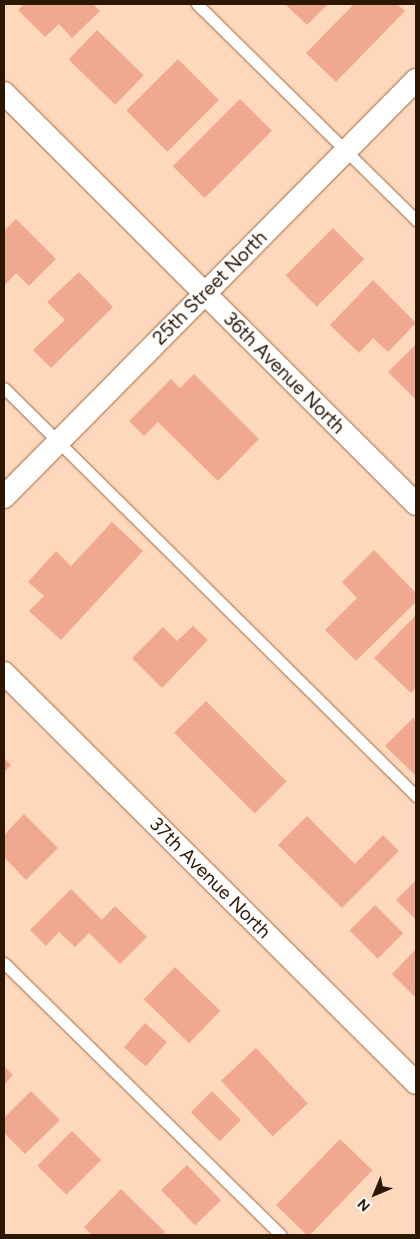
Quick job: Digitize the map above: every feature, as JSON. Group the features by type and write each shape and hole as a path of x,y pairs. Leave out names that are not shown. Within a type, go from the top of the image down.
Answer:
{"street":[{"name":"25th Street North","path":"4,497 416,80"},
{"name":"36th Avenue North","path":"4,93 416,504"},
{"name":"37th Avenue North","path":"4,673 416,1083"}],"lane":[{"path":"197,4 416,220"},
{"path":"4,388 416,796"},
{"path":"4,962 281,1235"}],"building":[{"path":"24,4 93,4 100,11 72,38 59,24 45,37 18,10"},
{"path":"285,4 328,4 307,25"},
{"path":"354,4 397,4 405,11 336,82 306,53"},
{"path":"97,30 144,75 115,105 69,59"},
{"path":"178,59 219,100 167,152 126,111"},
{"path":"240,99 272,131 205,198 173,166"},
{"path":"16,219 56,259 29,286 16,273 4,286 4,231"},
{"path":"333,228 364,259 317,306 286,275"},
{"path":"79,272 113,307 51,368 33,350 65,320 47,302"},
{"path":"373,280 416,323 388,352 373,338 359,353 330,325"},
{"path":"416,344 416,400 388,372"},
{"path":"194,374 259,439 218,481 158,422 144,436 129,421 171,379 180,388"},
{"path":"112,522 143,551 61,640 29,611 44,596 28,582 56,551 71,566"},
{"path":"374,550 416,593 416,602 356,661 325,630 357,598 342,582"},
{"path":"416,615 416,688 411,693 374,658"},
{"path":"193,626 208,640 162,688 132,658 163,627 177,641"},
{"path":"206,701 287,782 255,813 174,733"},
{"path":"413,718 416,720 416,776 385,746"},
{"path":"4,758 11,765 4,772"},
{"path":"24,814 58,848 26,880 4,857 4,835"},
{"path":"307,816 355,864 383,835 399,851 342,908 278,845"},
{"path":"416,880 416,920 396,900"},
{"path":"71,889 102,920 115,906 147,937 120,964 89,933 75,947 59,932 46,946 30,930"},
{"path":"375,905 403,933 378,959 350,930"},
{"path":"416,949 416,998 392,974"},
{"path":"175,967 220,1011 189,1043 144,999"},
{"path":"145,1023 167,1042 146,1066 124,1047"},
{"path":"256,1048 308,1104 273,1136 221,1081"},
{"path":"4,1066 13,1075 4,1085"},
{"path":"31,1091 60,1120 25,1154 4,1133 4,1118"},
{"path":"212,1091 241,1120 220,1141 191,1112"},
{"path":"72,1131 101,1160 66,1195 37,1166"},
{"path":"340,1139 372,1170 310,1235 307,1235 276,1205"},
{"path":"187,1165 221,1200 195,1225 161,1190"},
{"path":"121,1189 165,1232 162,1235 92,1235 84,1227"}]}
